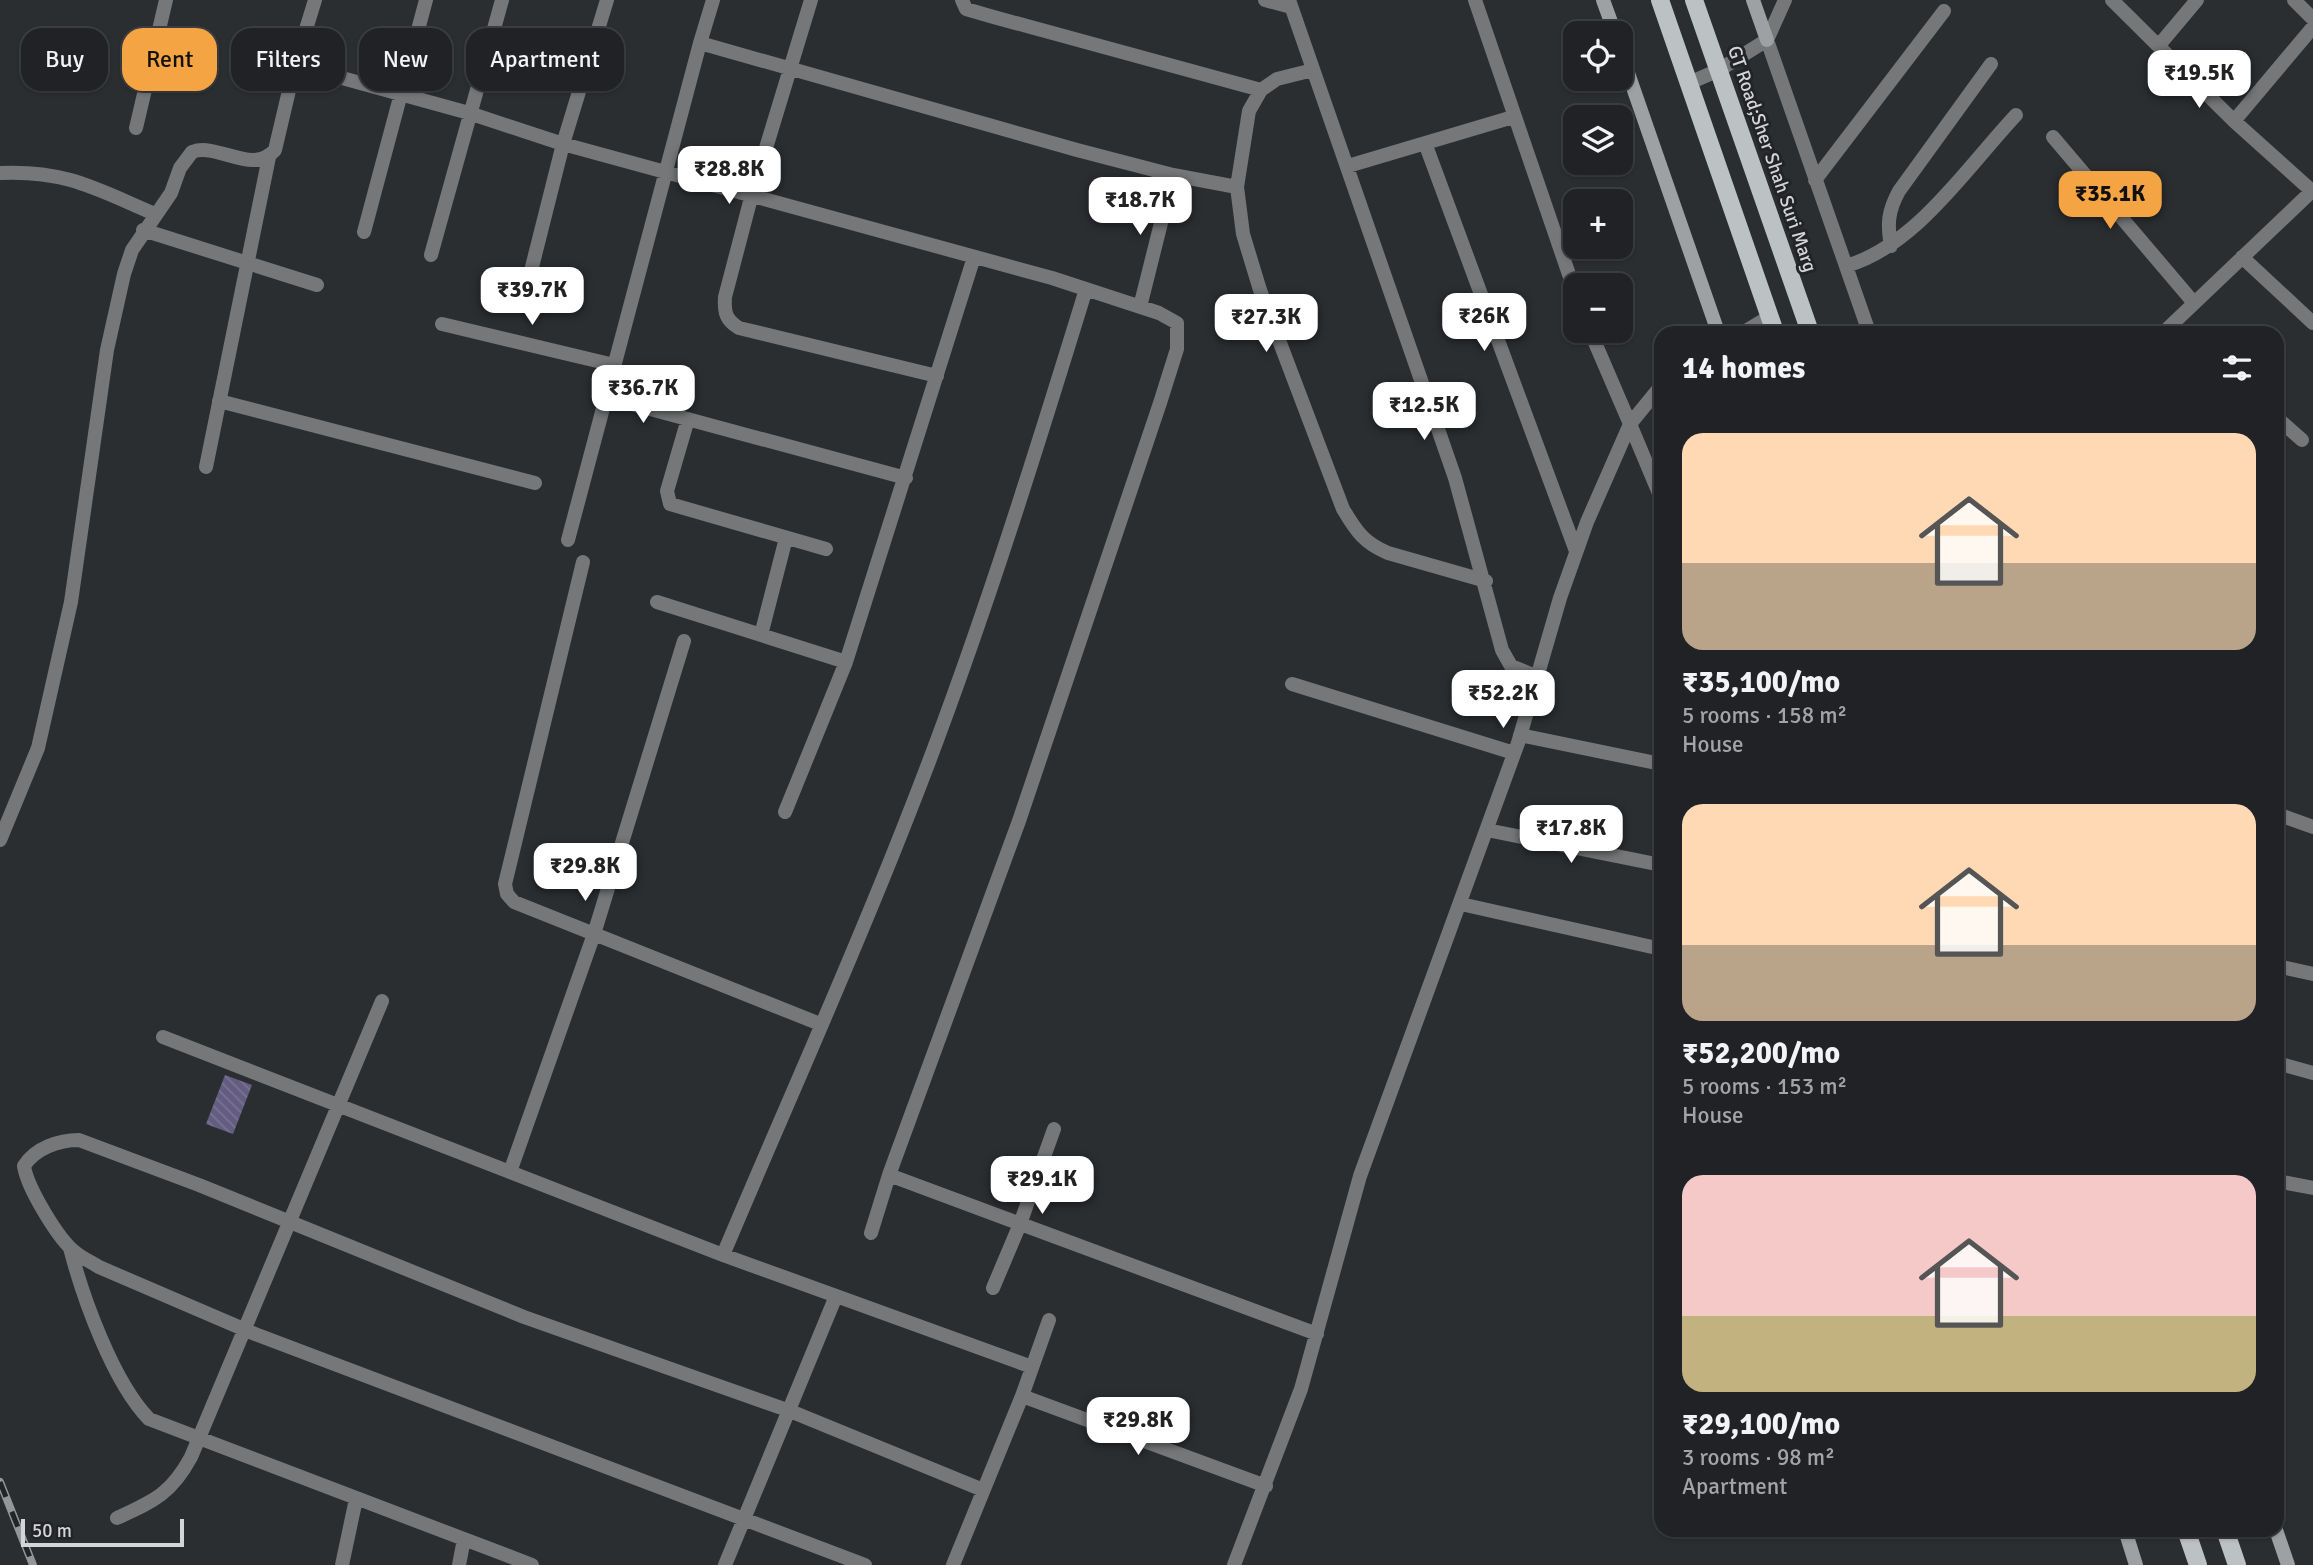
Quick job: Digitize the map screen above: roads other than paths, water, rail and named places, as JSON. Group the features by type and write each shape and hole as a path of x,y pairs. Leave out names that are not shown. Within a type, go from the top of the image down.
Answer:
{"main road":[{"path":"1603,0 1611,21"},
{"path":"1660,0 1772,325"},
{"name":"GT Road;Sher Shah Suri Marg","path":"1694,0 1808,326"},
{"path":"1753,0 1768,40"},
{"path":"1633,87 1716,326"},
{"path":"2127,1537 2136,1565"},
{"path":"2188,1537 2198,1565"},
{"path":"2227,1537 2237,1565"},
{"path":"2278,1537 2288,1565"}],"street":[{"path":"136,128 166,0"},
{"path":"306,28 315,0"},
{"path":"364,232 426,0"},
{"path":"431,255 502,0"},
{"path":"532,267 563,144 607,0"},
{"path":"568,540 713,0"},
{"path":"811,0 752,194 725,297 725,314 729,321 739,328 937,376"},
{"path":"962,0 966,9 1261,90"},
{"path":"1265,0 1290,4 1455,478 1508,662 1517,670 1538,677"},
{"path":"1475,0 1568,273"},
{"path":"1689,83 1718,70 1768,40 1785,0"},
{"path":"2112,0 2160,44 2234,121 2313,191 2194,303 2175,326"},
{"path":"2160,44 2197,0"},
{"path":"2294,0 2313,19"},
{"path":"1815,180 1944,11"},
{"path":"2234,121 2313,27"},
{"path":"1768,40 1867,326"},
{"path":"700,43 1173,175 1237,187"},
{"path":"1891,246 1887,222 1890,208 1899,191 1991,64"},
{"path":"1313,70 1277,79 1261,90 1249,111 1237,187 1243,234 1261,290 1343,509 1358,536 1373,547 1388,553 1486,581"},
{"path":"345,78 469,113 563,144 752,194 1086,289 1175,320 1179,332 1177,349 1019,821 889,1175 871,1233"},
{"path":"206,467 269,156 278,141 289,91"},
{"path":"1846,266 1870,259 1891,246 1928,213 2016,115"},
{"path":"1348,166 1513,117"},
{"path":"2053,137 2194,303"},
{"path":"1425,143 1576,551"},
{"path":"0,840 26,782 48,709 86,517 107,350 124,275 143,230 171,193 180,168 192,152 207,150 253,159 269,156"},
{"path":"0,173 40,172 68,178 155,214"},
{"path":"1140,307 1173,175"},
{"path":"143,230 317,285"},
{"path":"785,812 846,662 974,257"},
{"path":"2242,257 2313,323"},
{"path":"723,1255 906,822 942,728 1037,449 1086,289"},
{"path":"442,324 614,365"},
{"path":"1595,343 1654,481"},
{"path":"1234,1565 1266,1486 1317,1334 1335,1257 1360,1176 1514,753 1576,551 1630,424 1654,395"},
{"path":"607,397 906,478"},
{"path":"219,401 535,483"},
{"path":"688,419 667,491 670,505 827,549"},
{"path":"2284,424 2302,440"},
{"path":"761,635 786,538"},
{"path":"583,562 505,884 507,894 514,902 820,1024"},
{"path":"657,602 846,662"},
{"path":"510,1172 594,934 684,641"},
{"path":"1292,684 1514,753"},
{"path":"1520,735 1654,763"},
{"path":"2284,817 2313,827"},
{"path":"1487,830 1654,864"},
{"path":"1461,904 1654,947"},
{"path":"2284,968 2313,974"},
{"path":"117,1518 164,1495 179,1478 382,1001"},
{"path":"163,1037 723,1255 1032,1367"},
{"path":"2284,1065 2313,1073"},
{"path":"993,1287 1020,1224 1054,1129"},
{"path":"533,1565 197,1440 149,1419 138,1408 127,1390 81,1290 70,1248 30,1186 24,1166 44,1149 61,1140 79,1140 524,1317 790,1411 983,1490"},
{"path":"889,1175 1317,1334"},
{"path":"2284,1182 2313,1188"},
{"path":"70,1248 99,1267 242,1329 865,1565"},
{"path":"725,1565 836,1296"},
{"path":"953,1565 1022,1396 1049,1320"},
{"path":"1022,1396 1266,1486"},
{"path":"342,1565 356,1499"},
{"path":"459,1565 464,1539"}],"railway":[{"path":"0,1482 33,1565"}]}
